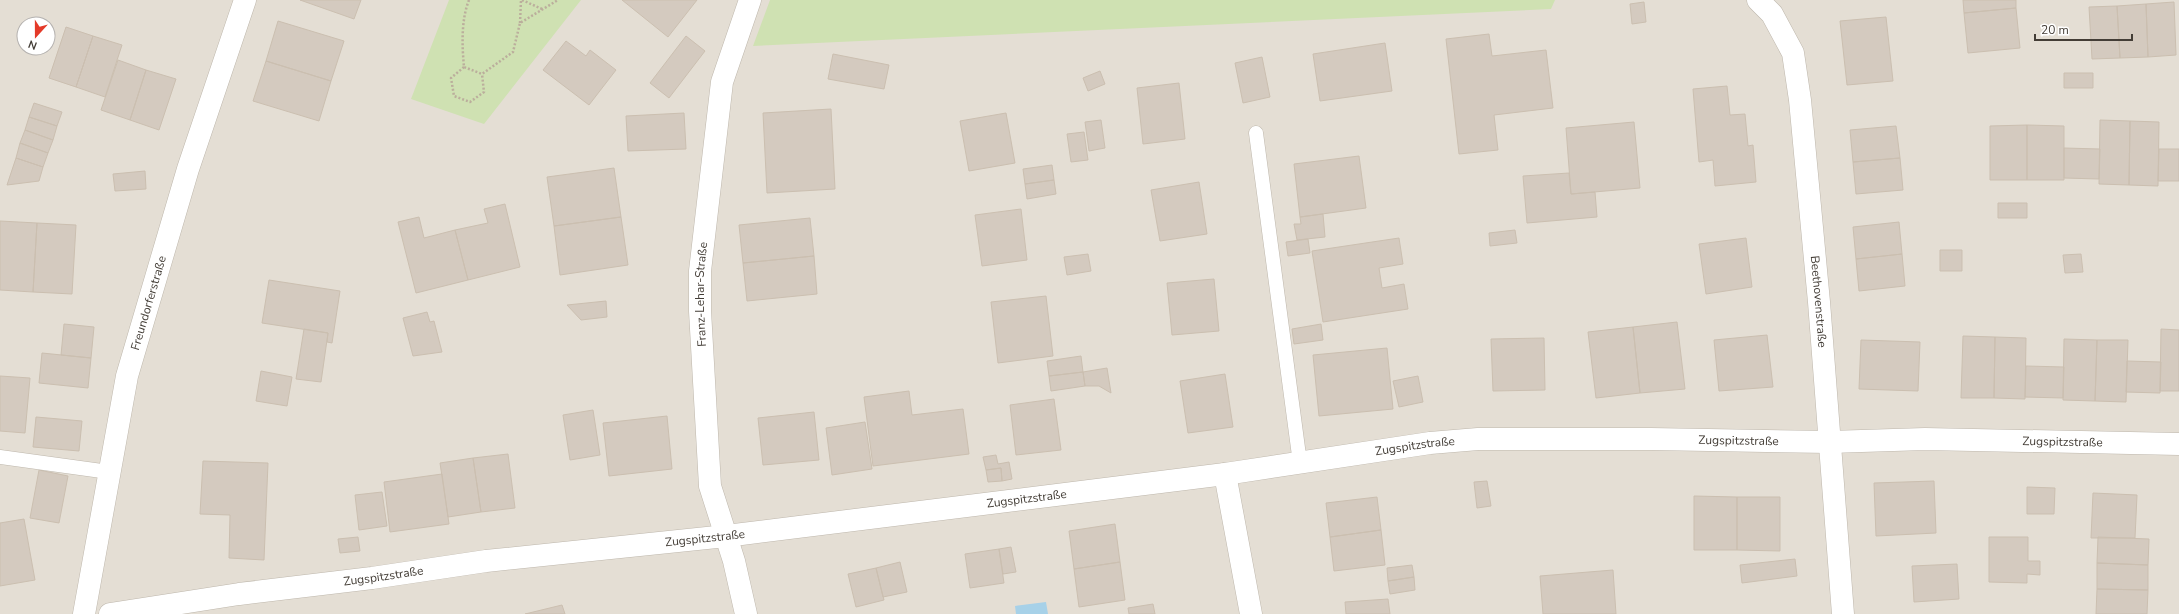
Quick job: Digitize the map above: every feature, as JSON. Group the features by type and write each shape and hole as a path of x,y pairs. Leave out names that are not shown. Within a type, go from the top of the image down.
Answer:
{"street":[{"name":"Freundorferstraße","path":"84,614 127,376 188,168 245,0"},
{"name":"Franz-Lehar-Straße","path":"746,614 726,536 710,486 700,311 700,271 722,82 750,0"},
{"name":"Beethovenstraße","path":"1758,0 1772,14 1793,53 1800,100 1812,221 1843,614"},
{"name":"Zugspitzstraße","path":"110,614 239,594 372,578 486,561 726,536 1225,474 1430,443 1478,439 1643,439 1830,442 1925,440 2179,444"},
{"path":"1225,474 1251,614"}],"lane":[{"path":"1256,133 1300,462"},
{"path":"0,458 109,472"}],"path":[{"path":"464,67 463,40 466,9 469,0"},
{"path":"482,74 513,52 520,23 522,0 542,9"},
{"path":"520,23 558,0"},
{"path":"464,67 482,74"},
{"path":"464,67 451,78 454,96 470,102 484,92 482,74"}],"shaded area":[{"path":"0,0 2179,0 2179,614 0,614"}],"green space":[{"path":"449,0 581,0 484,124 411,99"},
{"path":"770,0 1555,0 1551,9 753,46"}],"water":[{"path":"1046,602 1048,614 1016,614 1015,606"}],"building":[{"path":"300,0 361,0 354,19"},
{"path":"622,0 697,0 668,37"},
{"path":"1963,0 2016,0 2016,8 1964,13"},
{"path":"1644,2 1646,22 1632,24 1630,4"},
{"path":"2174,2 2176,55 2148,57 2146,4"},
{"path":"2146,4 2148,57 2120,58 2117,6"},
{"path":"2117,6 2120,58 2092,59 2089,7"},
{"path":"2016,8 2020,48 1968,53 1964,13"},
{"path":"1886,17 1893,81 1847,85 1840,21"},
{"path":"278,21 344,41 331,81 266,61"},
{"path":"66,27 93,36 76,87 49,78"},
{"path":"1489,34 1492,56 1546,50 1553,108 1494,115 1498,150 1459,154 1446,39"},
{"path":"93,36 122,45 105,97 76,87"},
{"path":"686,36 705,51 669,98 650,83"},
{"path":"566,41 586,56 590,50 616,70 589,105 543,70"},
{"path":"1385,43 1392,91 1320,101 1313,54"},
{"path":"833,54 889,65 884,89 828,79"},
{"path":"1262,57 1270,97 1243,103 1235,63"},
{"path":"118,60 146,70 130,120 101,110"},
{"path":"266,61 331,81 319,121 253,101"},
{"path":"146,70 176,79 159,130 130,120"},
{"path":"1100,71 1105,84 1088,91 1083,78"},
{"path":"2064,73 2093,73 2093,88 2064,88"},
{"path":"1179,83 1185,139 1143,144 1137,88"},
{"path":"1727,86 1730,115 1745,114 1748,146 1753,145 1756,182 1715,186 1713,160 1699,162 1693,89"},
{"path":"34,103 62,112 57,126 29,117"},
{"path":"831,109 835,189 767,193 763,113"},
{"path":"684,113 686,149 628,151 626,116"},
{"path":"1006,113 1015,163 969,171 960,121"},
{"path":"29,117 57,126 53,140 25,130"},
{"path":"1101,120 1105,148 1089,151 1085,122"},
{"path":"2100,120 2130,121 2129,185 2099,184"},
{"path":"2130,121 2159,122 2158,186 2129,185"},
{"path":"1634,122 1640,188 1571,194 1566,128"},
{"path":"2027,125 2064,126 2064,180 2027,180"},
{"path":"2027,125 2027,180 1990,180 1990,126"},
{"path":"1896,126 1900,158 1853,162 1850,130"},
{"path":"25,130 53,140 48,153 20,143"},
{"path":"1084,132 1088,160 1071,162 1067,134"},
{"path":"20,143 48,153 43,167 16,158"},
{"path":"2064,148 2100,149 2099,179 2064,178"},
{"path":"2159,149 2179,149 2179,181 2158,181"},
{"path":"1359,156 1366,208 1300,217 1294,164"},
{"path":"16,158 43,167 39,181 7,185"},
{"path":"1900,158 1903,190 1856,194 1853,162"},
{"path":"1052,165 1054,180 1025,184 1023,169"},
{"path":"614,168 621,217 554,226 547,177"},
{"path":"145,171 146,189 115,191 113,174"},
{"path":"1569,173 1571,194 1595,192 1597,217 1527,223 1523,176"},
{"path":"1054,180 1056,194 1027,199 1025,184"},
{"path":"1199,182 1207,234 1160,241 1151,190"},
{"path":"1998,203 2027,203 2027,218 1998,218"},
{"path":"505,204 520,267 468,280 455,230 488,223 484,209"},
{"path":"1021,209 1027,260 982,266 975,215"},
{"path":"1323,214 1325,237 1297,240 1294,224 1301,224 1300,217"},
{"path":"419,217 424,238 455,230 468,280 416,293 398,222"},
{"path":"621,217 628,265 560,275 554,226"},
{"path":"810,218 814,256 743,263 739,225"},
{"path":"0,221 37,223 33,292 0,290"},
{"path":"1899,222 1902,254 1856,259 1853,227"},
{"path":"37,223 76,225 72,294 33,292"},
{"path":"1515,230 1517,243 1490,246 1489,233"},
{"path":"1399,238 1403,264 1379,268 1382,288 1404,284 1408,309 1323,322 1312,251"},
{"path":"1746,238 1752,287 1706,294 1699,244"},
{"path":"1308,239 1310,253 1288,256 1286,242"},
{"path":"1940,250 1962,250 1962,271 1940,271"},
{"path":"1088,254 1091,271 1067,275 1064,257"},
{"path":"1902,254 1905,286 1859,291 1856,259"},
{"path":"2081,254 2083,272 2065,273 2063,255"},
{"path":"814,256 817,294 747,301 743,263"},
{"path":"1214,279 1219,331 1172,335 1167,283"},
{"path":"269,280 340,291 332,343 327,342 328,333 262,323"},
{"path":"1046,296 1053,356 998,363 991,302"},
{"path":"606,301 607,317 581,320 567,305"},
{"path":"427,312 430,322 434,321 442,352 413,356 403,318"},
{"path":"1677,322 1685,389 1640,393 1633,327"},
{"path":"64,324 94,327 91,358 61,355"},
{"path":"1321,324 1323,340 1294,344 1292,329"},
{"path":"1633,327 1640,393 1596,398 1588,332"},
{"path":"304,329 328,333 321,382 296,379"},
{"path":"2161,329 2179,330 2179,391 2160,391"},
{"path":"1767,335 1773,387 1719,391 1714,340"},
{"path":"1963,336 1995,337 1994,398 1961,398"},
{"path":"1995,337 2026,338 2025,399 1994,398"},
{"path":"1544,338 1545,390 1493,391 1491,339"},
{"path":"2064,339 2097,340 2095,401 2063,400"},
{"path":"1861,340 1920,342 1918,391 1859,389"},
{"path":"2097,340 2128,340 2126,402 2095,401"},
{"path":"1387,348 1393,409 1319,416 1313,355"},
{"path":"42,353 91,358 88,388 39,383"},
{"path":"1081,356 1083,372 1049,376 1047,361"},
{"path":"2127,361 2161,362 2160,393 2126,392"},
{"path":"2026,366 2064,367 2063,398 2025,397"},
{"path":"1107,368 1111,393 1099,386 1085,386 1083,372"},
{"path":"261,371 292,377 287,406 256,401"},
{"path":"1083,372 1085,386 1051,391 1049,376"},
{"path":"1225,374 1233,427 1188,433 1180,381"},
{"path":"0,376 30,378 25,433 0,431"},
{"path":"1418,376 1423,402 1399,407 1393,381"},
{"path":"909,391 912,415 963,409 969,454 873,466 864,397"},
{"path":"1054,399 1061,450 1016,455 1010,405"},
{"path":"593,410 600,455 570,460 563,415"},
{"path":"814,412 819,460 763,465 758,418"},
{"path":"667,416 672,469 609,476 603,423"},
{"path":"36,417 82,421 79,451 33,447"},
{"path":"865,422 872,469 832,475 826,428"},
{"path":"508,454 515,508 481,512 473,458"},
{"path":"996,455 998,464 1009,462 1012,479 1002,481 1001,468 986,470 983,457"},
{"path":"473,458 481,512 448,517 440,463"},
{"path":"203,461 268,463 264,560 229,558 230,515 200,514"},
{"path":"1001,468 1002,481 988,482 986,470"},
{"path":"39,470 68,476 59,523 30,518"},
{"path":"442,474 449,524 390,532 384,482"},
{"path":"1487,481 1491,506 1477,508 1474,482"},
{"path":"1934,481 1936,533 1876,536 1874,483"},
{"path":"2027,487 2055,488 2054,514 2027,514"},
{"path":"382,492 387,526 359,530 355,495"},
{"path":"2093,493 2137,495 2135,538 2091,538"},
{"path":"1694,496 1737,497 1737,550 1694,550"},
{"path":"1377,497 1381,530 1330,537 1326,503"},
{"path":"1737,497 1780,497 1780,551 1737,550"},
{"path":"24,519 35,580 0,586 0,523"},
{"path":"1115,524 1120,562 1074,569 1069,531"},
{"path":"1381,530 1385,565 1334,571 1330,537"},
{"path":"358,537 360,551 340,553 338,539"},
{"path":"1989,537 2028,537 2028,561 2040,561 2040,575 2027,574 2027,583 1989,582"},
{"path":"2098,537 2149,539 2148,565 2097,563"},
{"path":"1011,547 1016,572 1003,574 999,549"},
{"path":"999,549 1004,583 970,588 965,554"},
{"path":"1795,559 1797,576 1742,583 1740,565"},
{"path":"900,562 907,592 883,597 876,568"},
{"path":"1120,562 1125,600 1079,607 1074,569"},
{"path":"2097,563 2148,565 2148,590 2097,589"},
{"path":"1957,564 1959,599 1914,602 1912,566"},
{"path":"1412,565 1414,577 1388,581 1387,568"},
{"path":"876,568 884,600 856,607 848,574"},
{"path":"1613,570 1616,614 1543,614 1540,576"},
{"path":"1414,577 1415,590 1390,594 1388,581"},
{"path":"2097,589 2148,590 2147,614 2096,614"},
{"path":"1388,599 1390,614 1346,614 1345,602"},
{"path":"1153,604 1155,614 1129,614 1128,608"},
{"path":"562,605 565,614 525,614"}]}
